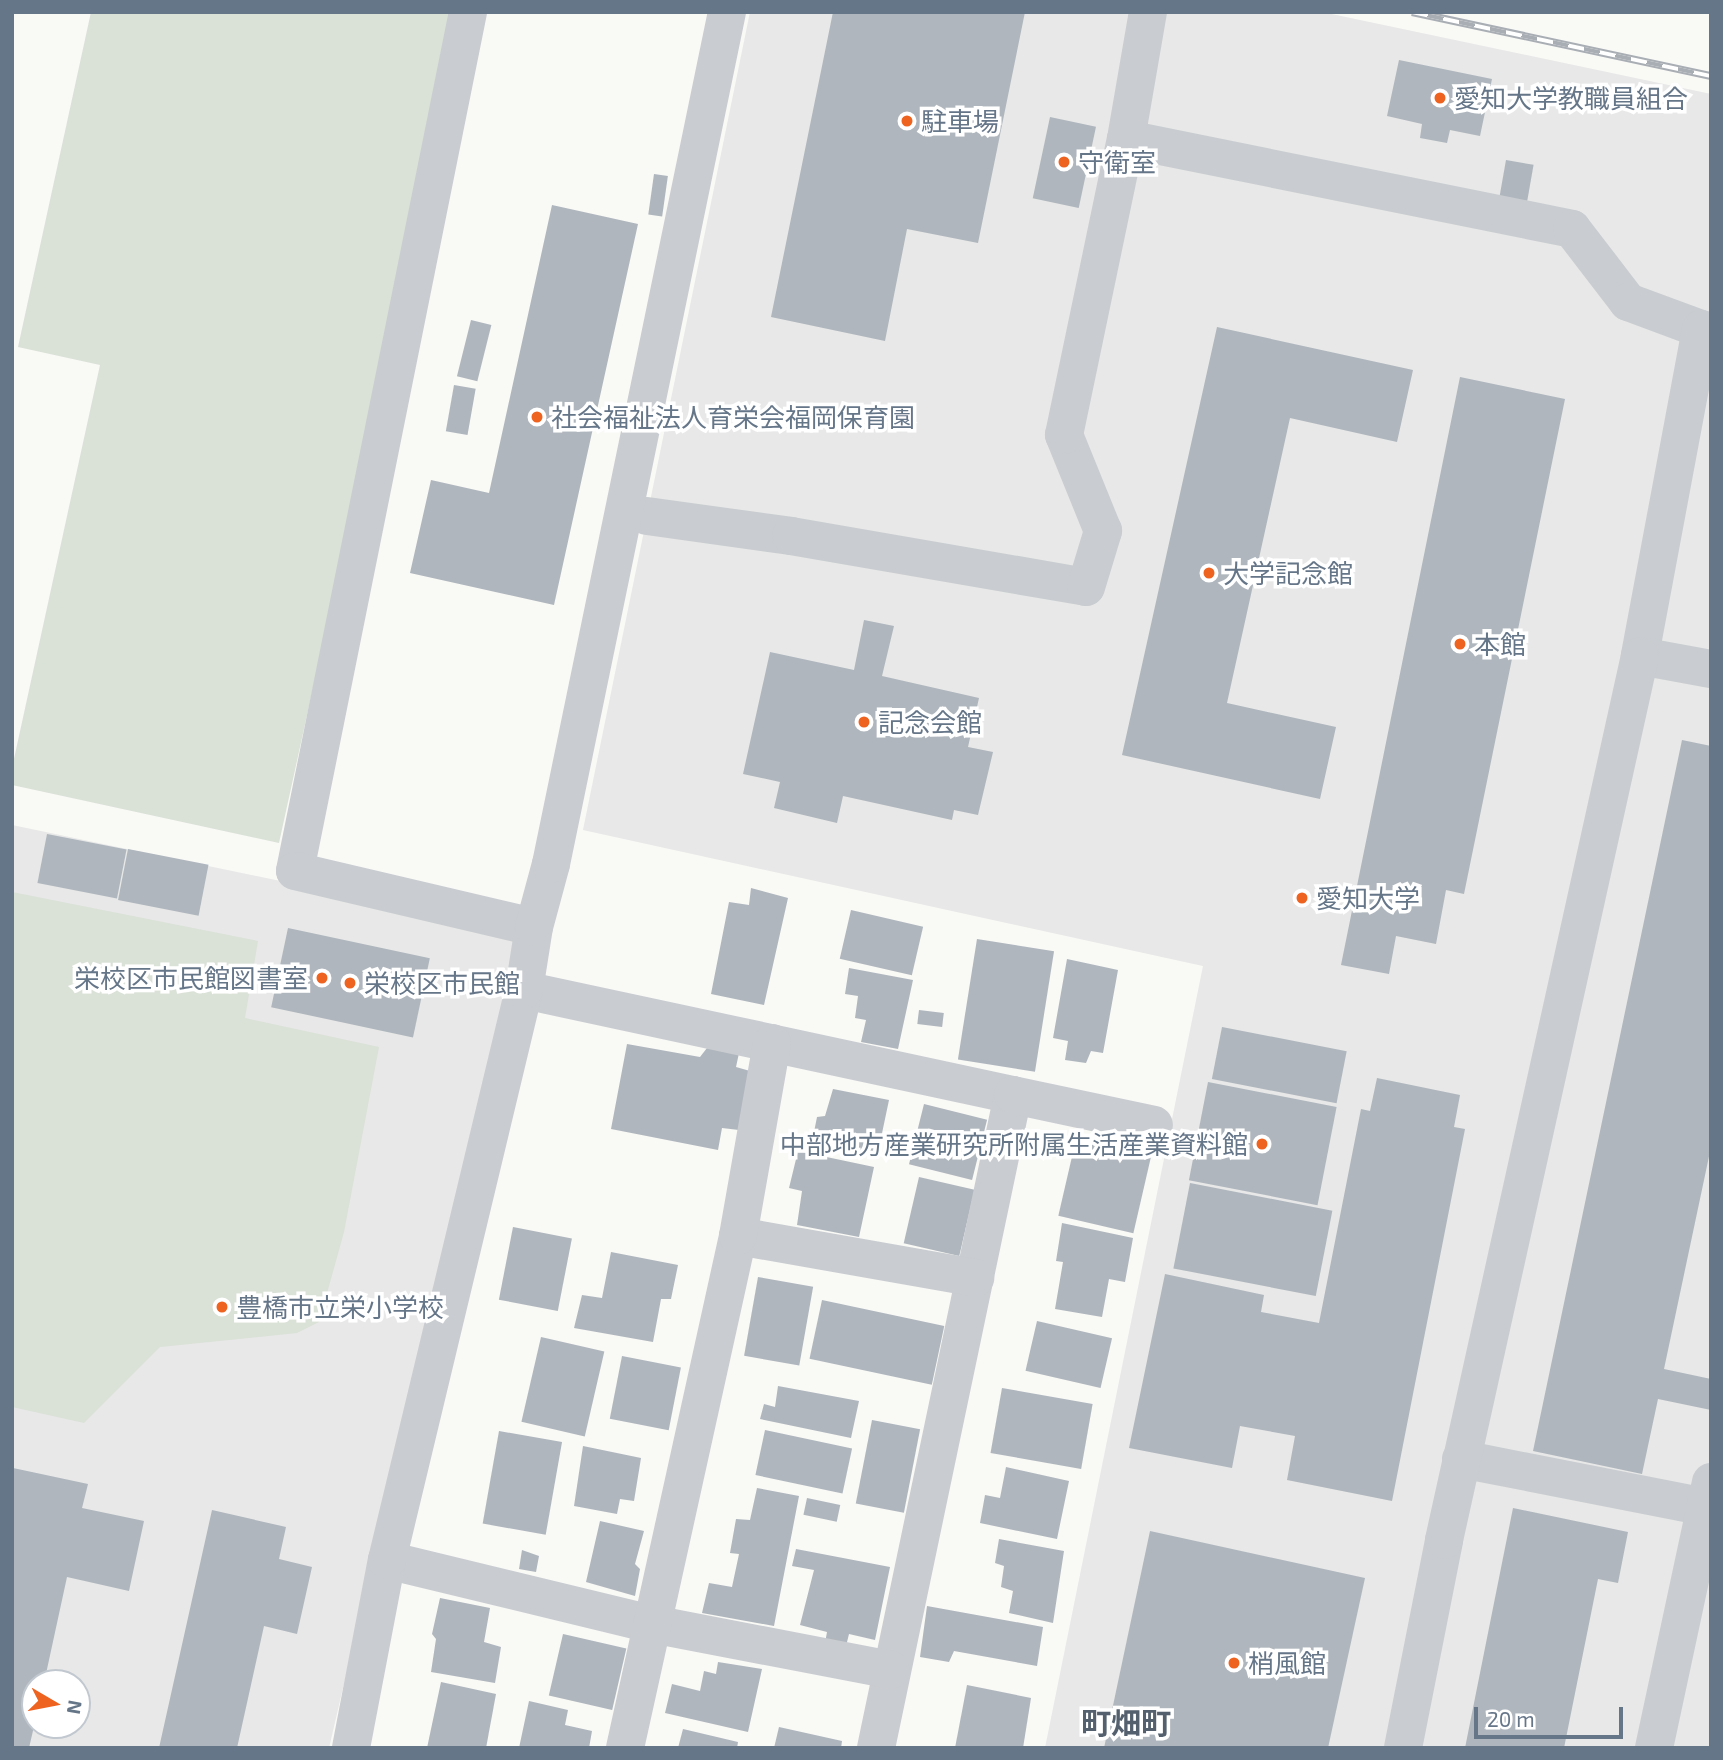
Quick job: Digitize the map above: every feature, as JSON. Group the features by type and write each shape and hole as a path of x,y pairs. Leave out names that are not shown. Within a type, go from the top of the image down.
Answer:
{"street":[{"path":"468,12 295,871 534,927"},
{"path":"351,1748 387,1560 524,990 534,927 551,864 727,12"},
{"path":"647,516 791,536 1086,587 1103,531 1064,435 1126,139 1148,12"},
{"path":"1126,139 1572,229 1628,302 1701,330 1640,656 1461,1459 1403,1748"},
{"path":"1640,656 1711,669"},
{"path":"524,990 1154,1125"},
{"path":"625,1748 738,1236 772,1043"},
{"path":"876,1748 1013,1095"},
{"path":"738,1236 975,1278"},
{"path":"1461,1459 1708,1495 1654,1748"},
{"path":"387,1560 652,1625 891,1670"}],"shaded area":[{"path":"91,12 461,12 279,843 12,785 12,768 100,365 18,347"},
{"name":"愛知大学","path":"750,12 1322,12 1711,94 1711,1748 1045,1748 1203,966 583,830"},
{"name":"豊橋市立栄小学校","path":"12,825 519,931 329,1748 12,1748"},
{"path":"12,892 258,941 245,1018 379,1047 344,1232 319,1322 297,1333 160,1347 84,1423 12,1407"}],"building":[{"name":"駐車場","path":"833,12 1025,12 978,243 907,229 885,341 771,317"},
{"name":"愛知大学教職員組合","path":"1399,60 1492,79 1480,136 1450,130 1447,143 1420,138 1422,124 1387,116"},
{"name":"守衛室","path":"1050,117 1096,127 1079,208 1033,198"},
{"path":"1506,160 1534,165 1526,208 1498,203"},
{"path":"654,174 668,176 662,217 648,215"},
{"path":"552,205 638,224 554,605 410,573 431,480 489,493"},
{"path":"471,320 491,325 477,381 457,376"},
{"name":"大学記念館","path":"1217,327 1413,370 1397,442 1290,418 1227,703 1336,727 1320,799 1122,755"},
{"name":"本館","path":"1460,377 1565,399 1464,894 1446,890 1436,944 1396,936 1389,974 1341,965"},
{"path":"454,385 476,389 468,435 446,431"},
{"name":"記念会館","path":"864,620 894,626 882,676 979,698 968,747 993,752 978,815 954,810 952,820 843,796 837,823 774,808 780,782 743,774 770,652 854,670"},
{"path":"1682,740 1711,746 1711,1147 1664,1369 1711,1379 1711,1410 1658,1399 1642,1474 1533,1451"},
{"path":"47,834 127,849 117,899 37,883"},
{"path":"128,849 208,865 199,916 118,900"},
{"path":"751,888 788,898 764,1005 711,994 729,902 749,905"},
{"path":"851,910 923,927 912,975 840,959"},
{"name":"栄校区市民館","path":"288,928 430,958 413,1037 271,1007"},
{"path":"977,939 1054,951 1035,1072 958,1059"},
{"path":"1067,959 1118,970 1103,1053 1091,1051 1086,1063 1065,1060 1068,1041 1053,1038"},
{"path":"849,968 913,980 898,1049 861,1042 866,1020 855,1018 858,996 845,994"},
{"path":"919,1010 944,1013 942,1027 917,1024"},
{"path":"1222,1027 1347,1051 1337,1103 1212,1079"},
{"path":"627,1044 700,1057 707,1048 739,1053 736,1067 750,1071 739,1130 722,1128 718,1150 611,1129"},
{"path":"1377,1078 1460,1095 1454,1127 1465,1129 1392,1501 1287,1480 1295,1436 1240,1426 1232,1468 1129,1448 1165,1274 1264,1295 1261,1312 1319,1323 1361,1109 1370,1111"},
{"name":"中部地方産業研究所附属生活産業資料館","path":"1208,1082 1337,1107 1318,1205 1189,1180"},
{"path":"833,1089 889,1100 877,1157 825,1148 826,1142 813,1137 817,1117 825,1116"},
{"path":"924,1104 987,1120 972,1180 909,1164"},
{"path":"1077,1135 1152,1152 1133,1233 1058,1216"},
{"path":"798,1151 874,1167 859,1237 797,1225 802,1191 789,1188"},
{"path":"919,1177 975,1190 959,1256 904,1243"},
{"path":"1190,1183 1332,1211 1316,1296 1173,1268"},
{"path":"1062,1223 1133,1238 1125,1282 1109,1279 1102,1317 1055,1309 1063,1262 1056,1261"},
{"path":"513,1227 572,1238 558,1311 499,1300"},
{"path":"611,1252 678,1265 671,1299 661,1299 653,1342 574,1328 582,1295 602,1298"},
{"path":"758,1277 813,1287 799,1366 744,1356"},
{"path":"822,1300 944,1326 932,1385 810,1359"},
{"path":"1037,1321 1112,1338 1101,1388 1026,1371"},
{"path":"541,1337 604,1352 585,1436 521,1422"},
{"path":"622,1356 681,1367 669,1430 610,1419"},
{"path":"778,1386 859,1401 851,1438 760,1419 764,1404 775,1407"},
{"path":"1002,1388 1093,1404 1081,1469 991,1453"},
{"path":"872,1420 920,1429 904,1513 856,1503"},
{"path":"765,1430 852,1449 842,1493 755,1475"},
{"path":"499,1431 562,1442 546,1535 483,1524"},
{"path":"583,1446 641,1458 634,1501 620,1499 617,1514 574,1506"},
{"path":"1006,1467 1069,1481 1057,1539 980,1523 985,1495 1000,1498"},
{"path":"13,1468 88,1484 82,1508 144,1521 129,1591 67,1577 47,1669 21,1669 21,1739 31,1739 29,1748 12,1748"},
{"path":"757,1488 799,1496 774,1626 702,1613 709,1583 732,1587 739,1554 730,1553 736,1519 750,1520"},
{"path":"807,1498 840,1505 837,1522 803,1515"},
{"path":"1513,1508 1628,1532 1618,1583 1598,1579 1564,1748 1465,1748"},
{"path":"212,1510 286,1527 279,1559 312,1567 297,1634 264,1626 237,1748 159,1748"},
{"path":"600,1521 644,1531 635,1564 640,1569 635,1596 586,1582"},
{"name":"梢風館","path":"1150,1531 1365,1578 1328,1748 1104,1748"},
{"path":"999,1539 1064,1551 1053,1623 1009,1613 1013,1591 1001,1587 1004,1566 995,1563"},
{"path":"796,1549 890,1567 875,1640 849,1634 846,1646 825,1643 827,1632 800,1625 814,1570 792,1566"},
{"path":"522,1550 539,1556 536,1572 519,1569"},
{"path":"440,1598 490,1608 484,1642 501,1647 495,1683 431,1672 436,1639 432,1634"},
{"path":"927,1606 1043,1627 1037,1666 954,1651 949,1662 920,1657"},
{"path":"563,1634 626,1649 612,1710 549,1695"},
{"path":"718,1662 762,1669 748,1732 665,1713 672,1684 700,1691 704,1671 716,1674"},
{"path":"441,1682 496,1694 486,1748 427,1748"},
{"path":"967,1685 1031,1698 1023,1748 955,1748"},
{"path":"529,1701 568,1710 565,1725 592,1731 589,1748 519,1748"},
{"path":"779,1727 842,1741 841,1748 774,1748"},
{"path":"683,1729 738,1742 737,1748 678,1748"}],"railway":[{"path":"1412,12 1711,76"}],"place":[{"name":"愛知大学教職員組合","path":"1440,98"},
{"name":"駐車場","path":"907,121"},
{"name":"守衛室","path":"1064,162"},
{"name":"社会福祉法人育栄会福岡保育園","path":"537,417"},
{"name":"大学記念館","path":"1209,573"},
{"name":"本館","path":"1460,644"},
{"name":"記念会館","path":"864,722"},
{"name":"愛知大学","path":"1302,898"},
{"name":"栄校区市民館図書室","path":"322,978"},
{"name":"栄校区市民館","path":"350,983"},
{"name":"中部地方産業研究所附属生活産業資料館","path":"1262,1144"},
{"name":"豊橋市立栄小学校","path":"222,1307"},
{"name":"梢風館","path":"1234,1663"}],"district":[{"name":"町畑町","path":"1126,1722"}]}
